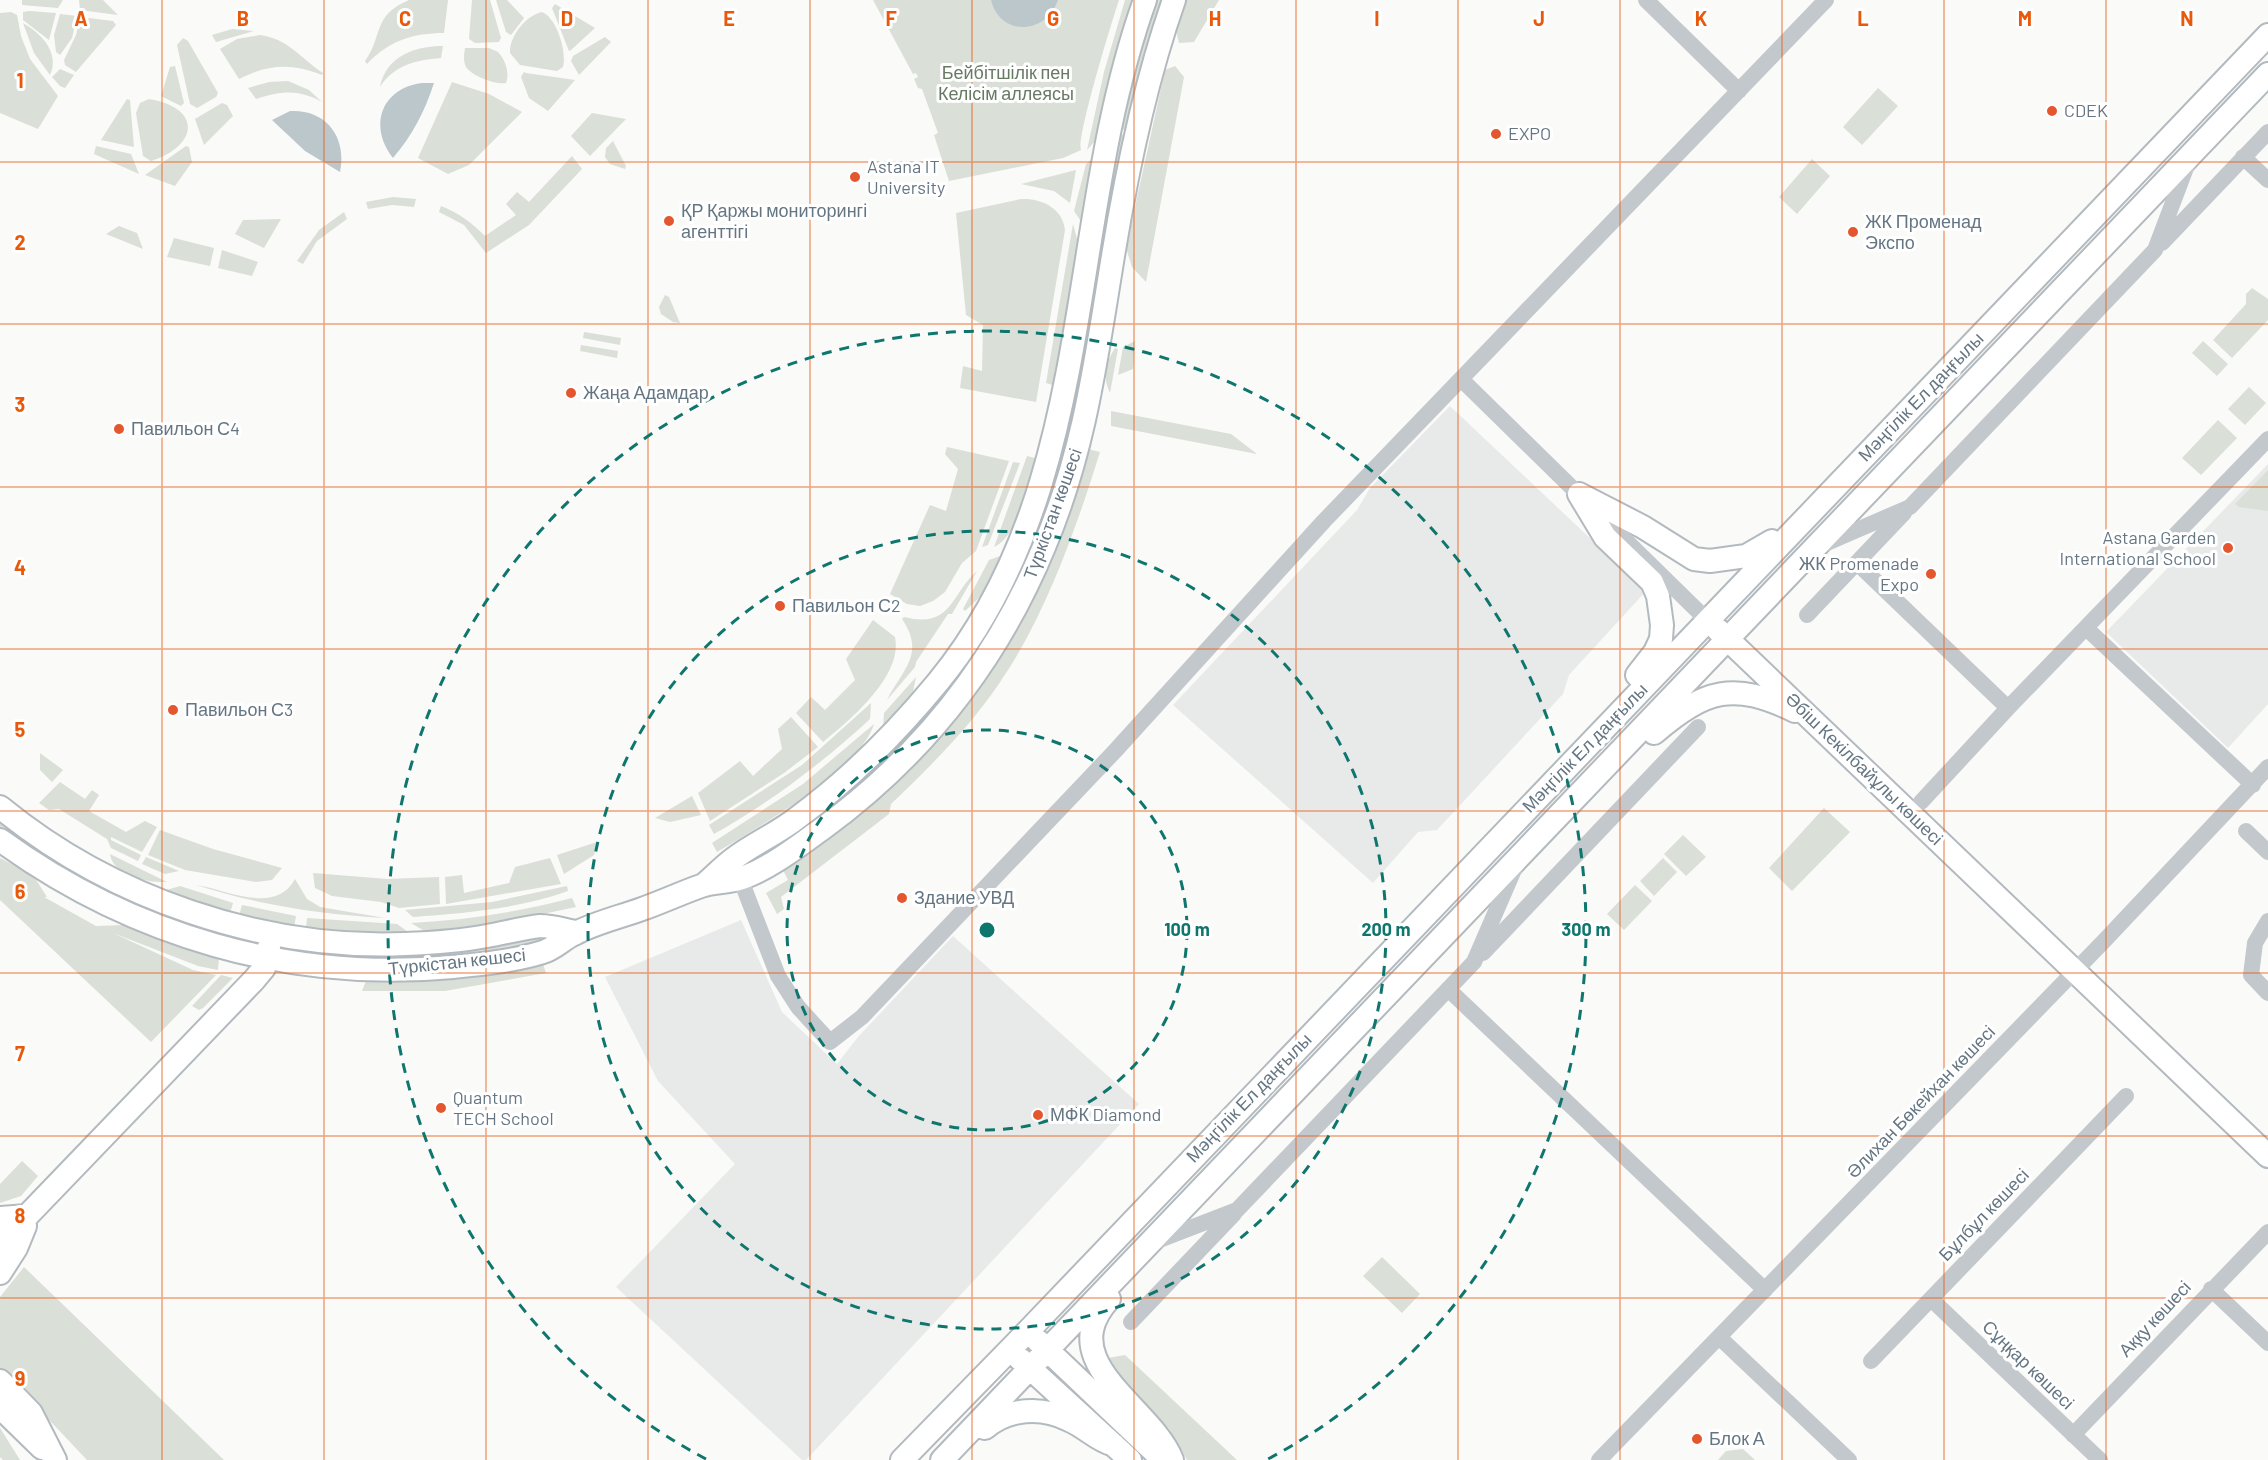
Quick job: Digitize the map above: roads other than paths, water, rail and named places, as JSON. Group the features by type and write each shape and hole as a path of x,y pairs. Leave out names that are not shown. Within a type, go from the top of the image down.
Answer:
{"street":[{"name":"Түркістан көшесі","path":"737,869 822,799 902,724 959,654 1010,564 1042,482 1061,414 1088,246 1117,99 1145,0"},
{"name":"Түркістан көшесі","path":"0,840 65,882 131,916 194,940 267,959 355,970 427,969 512,959 548,951 576,932 705,884 737,869 771,863 832,821 910,753 966,689 984,664 1018,605 1054,522 1082,434 1090,400 1124,190 1149,87 1174,0"},
{"path":"1646,0 1739,91"},
{"path":"737,869 778,976 798,1007 830,1042 862,1017 1115,751 1328,517 1826,0"},
{"path":"2263,40 2268,21"},
{"name":"Мәңгілік Ел даңғылы","path":"902,1460 1010,1350 2263,40"},
{"name":"Мәңгілік Ел даңғылы","path":"942,1460 1031,1370 1143,1250 2268,74"},
{"path":"1807,615 2268,132"},
{"path":"2155,250 2192,153"},
{"path":"2243,157 2268,180"},
{"path":"2180,183 2194,195 2204,198"},
{"name":"Әбіш Кекілбайұлы көшесі","path":"1462,380 1708,621 2268,1156"},
{"path":"1921,802 2008,708 2268,439"},
{"path":"1579,494 1643,527 1681,553 1703,560 1746,556 1800,523"},
{"path":"1579,494 1605,537 1652,582 1661,611 1661,639 1655,652 1643,665 1626,692 1618,713"},
{"path":"1813,549 1910,507"},
{"path":"1857,562 2008,708"},
{"path":"2086,628 2253,785"},
{"path":"1572,801 1677,714 1718,694 1732,692 1768,698 1811,719"},
{"path":"1131,1322 1698,727"},
{"name":"Әлихан Бөкейхан көшесі","path":"1599,1460 2075,971 2268,767"},
{"name":"Түркістан көшесі","path":"0,807 66,853 142,892 193,912 272,933 345,942 404,945 476,938 542,926 576,932"},
{"path":"2246,831 2268,852"},
{"path":"1521,854 1512,894 1520,901 1536,897"},
{"path":"1474,962 1521,854"},
{"path":"2268,921 2255,943 2251,975 2268,993"},
{"path":"0,1244 254,980 267,959 272,933"},
{"path":"1448,989 1765,1290"},
{"name":"Бұлбұл көшесі","path":"1871,1361 2126,1096"},
{"path":"1172,1460 1145,1420 1106,1380 1095,1361 1092,1342 1098,1314 1126,1278 1143,1250 1237,1210"},
{"path":"0,1218 27,1216"},
{"path":"0,1273 21,1239 27,1216"},
{"name":"Аққу көшесі","path":"2073,1435 2268,1232"},
{"path":"2211,1289 2268,1343"},
{"name":"Сұңқар көшесі","path":"1930,1299 2100,1460"},
{"path":"1028,1331 1163,1460"},
{"path":"1719,1337 1849,1460"},
{"path":"1010,1350 1122,1453"},
{"path":"0,1381 31,1413 55,1460"},
{"path":"0,1407 55,1460"},
{"path":"947,1460 992,1422 1008,1414 1027,1411 1047,1412 1070,1420 1098,1440 1122,1453"}],"place":[{"name":"CDEK","path":"2052,111"},
{"name":"EXPO","path":"1496,134"},
{"name":"Astana IT University","path":"855,177"},
{"name":"ҚР Қаржы мониторингі агенттігі","path":"669,221"},
{"name":"ЖК Променад Экспо","path":"1853,232"},
{"name":"Жаңа Адамдар","path":"571,393"},
{"name":"Павильон С4","path":"119,429"},
{"name":"Astana Garden International School","path":"2228,548"},
{"name":"ЖК Promenade Expo","path":"1931,574"},
{"name":"Павильон С2","path":"780,606"},
{"name":"Павильон С3","path":"173,710"},
{"name":"Здание УВД","path":"902,898"},
{"name":"Quantum TECH School","path":"441,1108"},
{"name":"МФК Diamond","path":"1038,1115"},
{"name":"Блок А","path":"1697,1439"}],"park label":[{"name":"Бейбітшілік пен Келісім аллеясы","path":"1006,83"}]}
